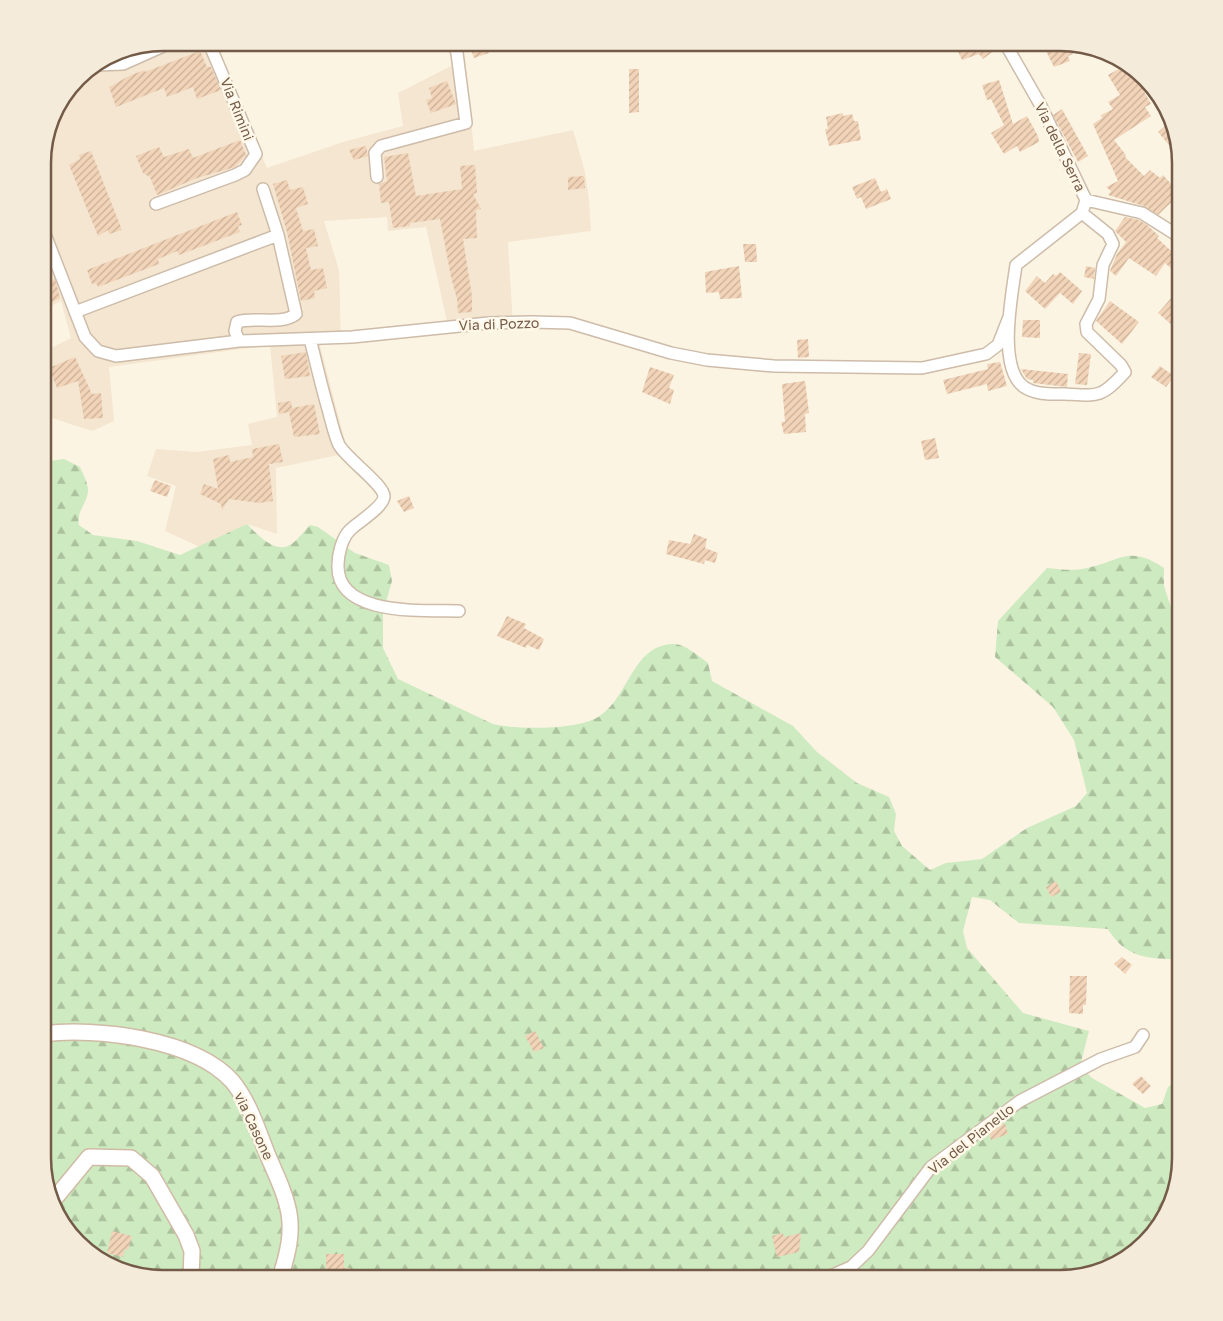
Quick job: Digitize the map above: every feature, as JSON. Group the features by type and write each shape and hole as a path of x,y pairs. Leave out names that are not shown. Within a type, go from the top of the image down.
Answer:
{"street":[{"name":"Via Rimini","path":"156,204 235,175 244,170 256,154 213,51"},
{"path":"377,176 375,153 381,146 466,123 456,51"},
{"name":"Via della Serra","path":"1010,51 1041,106 1086,200 1082,213 1016,265 1009,317 1010,363 1015,377 1024,387 1037,393 1097,396 1110,389 1125,372 1121,365 1087,332 1086,324 1099,299 1103,265 1113,244 1108,234 1082,213"},
{"path":"111,64 123,64 148,52"},
{"path":"239,341 235,331 237,322 257,318 291,318 296,314 278,235 263,189"},
{"path":"1086,200 1142,213 1172,232"},
{"path":"75,312 278,235"},
{"name":"Via di Pozzo","path":"51,247 85,337 98,351 116,356 239,341 352,337 489,323 570,323 671,353 707,360 774,366 922,368 986,354 998,346 1009,317"},
{"path":"310,339 339,444 353,463 381,488 384,496 381,504 349,531 344,538 339,556 339,579 345,589 371,605 411,610 459,611"},
{"name":"via Casone","path":"51,1034 100,1032 158,1043 218,1067 233,1082 249,1110 284,1192 292,1222 290,1248 283,1270"},
{"name":"Via del Pianello","path":"844,1270 851,1267 868,1251 930,1167 1020,1101 1101,1059 1135,1047 1144,1035"},
{"path":"58,1195 89,1157 131,1158 152,1176 186,1235 192,1251 192,1270"}],"shaded area":[{"path":"163,51 216,51 267,168 343,142 403,126 398,93 465,59 474,151 573,130 585,172 591,231 508,242 513,326 449,330 426,227 388,231 387,217 324,221 339,270 341,341 319,342 348,453 276,468 277,534 247,524 200,547 165,531 176,486 147,476 156,449 196,452 252,445 248,424 277,417 270,345 109,367 114,421 92,431 51,418 51,348 71,338 61,301 51,306 51,156 53,141 63,114 79,89 107,66 127,57"}],"green space":[{"path":"64,459 80,467 88,487 86,499 79,515 79,525 93,535 137,541 180,555 247,524 266,542 278,547 284,547 295,541 310,525 318,527 355,553 389,565 392,581 383,613 383,648 398,679 493,724 532,728 562,727 598,717 617,698 632,673 649,652 661,646 675,644 684,647 708,663 712,681 793,726 817,752 857,783 889,797 896,814 894,831 902,846 930,870 946,863 982,859 1027,828 1076,806 1087,793 1074,740 1053,707 995,657 998,621 1047,568 1082,569 1132,556 1141,557 1164,568 1164,586 1172,610 1172,959 1148,957 1130,951 1115,939 1108,929 1019,923 990,900 972,897 963,931 967,948 1023,1013 1089,1031 1080,1066 1092,1078 1145,1108 1162,1104 1168,1087 1172,1084 1171,1172 1163,1201 1149,1226 1128,1247 1109,1258 1082,1268 1067,1270 163,1270 134,1266 107,1255 95,1247 74,1226 66,1214 53,1180 51,1158 51,461"}],"building":[{"path":"200,51 207,67 211,67 221,90 197,99 193,87 167,97 164,88 116,107 109,87 131,75 145,70 145,72"},
{"path":"471,51 488,51 489,53 474,58"},
{"path":"958,51 994,51 983,59 979,54 962,60"},
{"path":"1046,51 1072,52 1073,54 1068,56 1070,61 1054,67"},
{"path":"1120,68 1128,74 1141,86 1151,104 1145,107 1151,116 1114,140 1126,155 1125,157 1144,176 1150,170 1160,178 1163,175 1172,185 1172,202 1158,215 1144,206 1108,195 1111,191 1106,187 1118,181 1093,124 1102,118 1101,115 1113,109 1108,102 1120,95 1108,75"},
{"path":"629,69 639,69 639,112 629,113"},
{"path":"999,80 1013,124 1027,116 1038,136 1039,142 1020,152 1017,146 1004,154 991,133 1004,125 991,99 987,100 982,85"},
{"path":"447,81 456,104 431,113 426,100 432,98 429,88"},
{"path":"1062,109 1088,156 1078,162 1053,115"},
{"path":"843,113 843,116 852,114 854,121 858,121 861,140 829,146 825,129 828,129 826,117"},
{"path":"1165,126 1171,147 1158,132"},
{"path":"240,140 246,155 235,167 197,178 157,195 150,177 143,173 136,156 159,147 164,157 189,149 193,158"},
{"path":"366,146 368,156 354,160 349,150"},
{"path":"91,151 122,230 109,234 108,230 98,236 69,165 80,159 79,155"},
{"path":"408,153 416,196 462,189 460,166 475,165 477,193 473,194 481,209 476,210 477,238 463,239 472,296 472,312 458,313 457,299 440,219 410,223 410,226 393,228 389,202 381,203 379,184 387,181 384,157"},
{"path":"584,176 585,188 568,190 568,177"},
{"path":"875,178 881,192 887,189 891,199 866,209 861,197 857,199 852,187"},
{"path":"287,180 290,190 303,187 308,204 296,208 303,231 314,229 318,246 306,248 311,270 323,268 327,288 314,291 315,298 301,301 287,232 273,184"},
{"path":"237,212 242,225 238,226 240,232 179,255 177,251 158,259 159,264 98,287 96,283 92,284 87,270"},
{"path":"1125,217 1139,220 1147,225 1159,236 1157,238 1172,252 1172,269 1165,263 1156,276 1129,258 1116,276 1110,271 1117,254 1126,242 1115,231"},
{"path":"743,244 756,244 757,262 745,262"},
{"path":"739,266 742,298 720,299 719,292 706,293 705,272"},
{"path":"1086,266 1095,268 1094,279 1084,277"},
{"path":"1060,272 1082,291 1073,304 1060,293 1045,309 1025,291 1037,276 1045,283 1053,274 1056,276"},
{"path":"55,279 60,298 51,303 51,280"},
{"path":"1172,297 1172,325 1158,313"},
{"path":"1110,301 1139,322 1122,344 1096,321"},
{"path":"1023,320 1040,320 1040,338 1022,337"},
{"path":"808,339 809,357 798,358 797,340"},
{"path":"306,352 310,376 285,379 281,356"},
{"path":"1079,353 1091,354 1087,385 1075,384"},
{"path":"75,357 92,394 101,393 103,418 84,419 78,381 57,388 51,373 51,367"},
{"path":"1000,362 1007,386 988,391 987,384 947,394 943,380 988,369 987,364"},
{"path":"1160,366 1172,375 1172,379 1166,387 1151,377"},
{"path":"650,367 674,375 669,388 674,390 670,404 642,392"},
{"path":"1021,369 1068,374 1067,387 1033,383 1033,380 1027,379"},
{"path":"805,381 809,413 805,414 806,432 784,434 781,422 785,422 782,384"},
{"path":"291,401 292,408 314,404 320,434 294,437 289,412 279,414 278,403"},
{"path":"935,438 939,458 925,460 921,441"},
{"path":"279,444 283,462 269,464 273,501 259,503 229,499 222,510 221,504 200,494 204,484 218,489 213,459 229,455 230,462 253,457 252,449"},
{"path":"155,480 171,486 167,497 150,491"},
{"path":"409,496 414,508 404,512 397,501"},
{"path":"694,534 707,539 705,548 718,553 715,563 705,560 704,564 666,554 669,540 690,544"},
{"path":"507,616 526,624 524,628 544,639 539,650 527,645 526,648 497,636"},
{"path":"1056,881 1061,892 1051,897 1046,887"},
{"path":"1122,957 1132,965 1125,974 1114,964"},
{"path":"1070,976 1087,976 1086,1005 1083,1005 1083,1014 1069,1013"},
{"path":"535,1031 544,1048 534,1052 525,1036"},
{"path":"1141,1076 1151,1086 1143,1094 1132,1084"},
{"path":"1005,1123 1008,1134 991,1140 989,1133"},
{"path":"112,1231 132,1236 128,1250 125,1249 123,1257 107,1253"},
{"path":"783,1233 784,1237 801,1233 799,1252 777,1257 772,1236"},
{"path":"326,1254 344,1254 344,1268 350,1268 350,1270 326,1270"}]}
